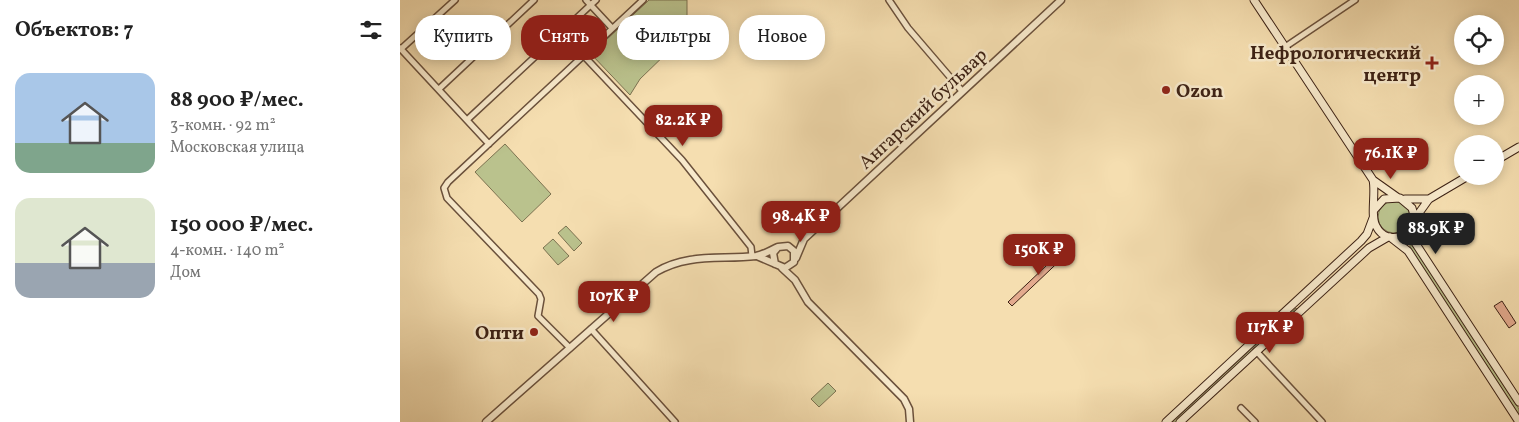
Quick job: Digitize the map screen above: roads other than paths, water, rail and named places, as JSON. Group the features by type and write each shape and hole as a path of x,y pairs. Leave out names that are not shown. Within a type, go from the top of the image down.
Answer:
{"main road":[{"path":"1254,0 1373,180 1412,208 1414,241 1519,402"},
{"path":"1504,156 1519,147"},
{"path":"1166,422 1361,241 1370,228 1373,218 1373,180"},
{"path":"1374,210 1384,199 1399,197 1416,200 1429,199 1454,184"},
{"path":"1180,422 1368,248 1389,237 1404,234 1429,199"},
{"path":"1373,218 1377,229 1408,252 1519,422"},
{"path":"1298,300 1305,307"}],"street":[{"path":"454,0 401,49 488,144"},
{"path":"439,89 534,0"},
{"path":"586,0 612,28"},
{"path":"467,120 596,0"},
{"path":"607,33 642,0"},
{"path":"889,0 908,28 962,91"},
{"name":"Ангарский бульвар","path":"795,260 804,239 1061,0"},
{"path":"1285,47 1355,0"},
{"path":"570,348 538,316 541,299 539,294 444,193 448,182 580,60"},
{"path":"588,60 682,160 748,243 754,256"},
{"name":"Ангарский бульвар","path":"754,256 804,239"},
{"path":"795,280 794,251 781,246 773,257 779,266 795,280 808,302 904,399 909,409 910,422"},
{"path":"486,422 647,279 667,266 692,258 754,256 779,266 789,267 795,260"},
{"path":"591,329 675,422"},
{"path":"1256,352 1322,422"},
{"path":"1241,408 1254,422"}],"place":[{"name":"Нефрологический центр","path":"1432,63"},
{"name":"Ozon","path":"1166,90"},
{"name":"Опти","path":"534,332"}]}
